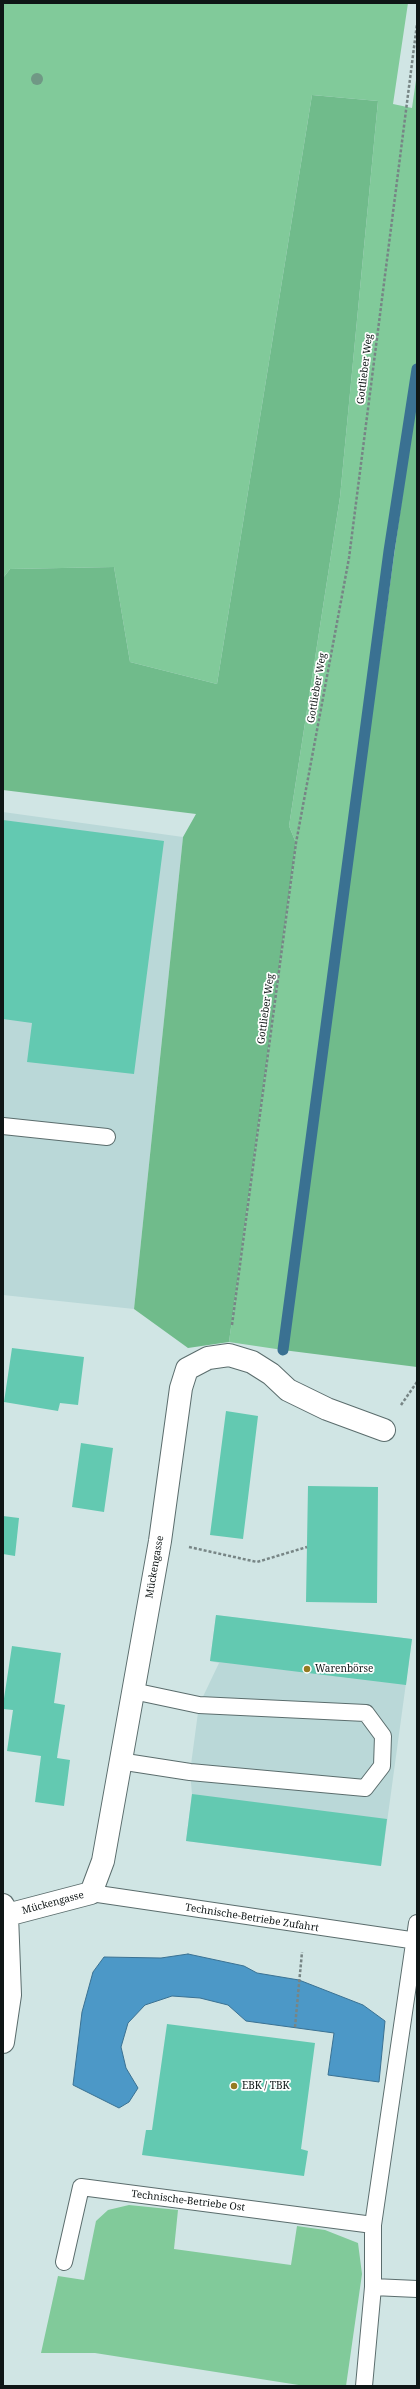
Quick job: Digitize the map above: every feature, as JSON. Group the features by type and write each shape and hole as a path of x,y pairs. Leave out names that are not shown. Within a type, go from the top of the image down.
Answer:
{"street":[{"name":"Mückengasse","path":"5,1910 91,1893 103,1861 119,1761 160,1541 181,1388 188,1369 208,1358 228,1355 252,1362 270,1374 288,1390 327,1409 384,1430"},
{"path":"3,2042 10,1995 5,1910"}],"lane":[{"path":"3,1126 107,1137"},
{"path":"119,1761 190,1772 365,1788 382,1766 383,1736 366,1713 199,1705 133,1691"},
{"name":"Technische-Betriebe Zufahrt","path":"91,1893 415,1941"},
{"path":"364,2386 373,2287 373,2225 417,1923"},
{"name":"Technische-Betriebe Ost","path":"64,2262 80,2187 373,2225"},
{"path":"373,2287 417,2289"}],"path":[{"name":"Gottlieber Weg","path":"228,1355 296,843 349,558 417,24"},
{"path":"160,1541 257,1562 307,1547"},
{"path":"295,2027 300,1978"}],"shaded area":[{"path":"3,812 183,837 134,1309 3,1295"},
{"path":"216,1615 412,1639 381,1866 186,1841 192,1794 190,1772 199,1705 219,1663 210,1661"}],"green space":[{"path":"3,3 408,3 393,104 412,108 417,73 417,369 389,551 283,1350 229,1342 296,843 289,826 340,497 378,101 312,95 217,684 130,662 114,567 10,569 3,578"},
{"path":"312,95 378,101 340,497 289,826 296,843 229,1342 188,1348 134,1309 183,837 196,814 3,790 3,578 10,569 114,567 130,662 217,684"},
{"path":"417,391 417,1367 283,1350"},
{"path":"129,2205 178,2210 174,2249 291,2265 297,2226 325,2230 358,2243 362,2274 346,2386 305,2386 95,2353 41,2353 58,2276 84,2280 96,2221 108,2210"}],"water":[{"path":"188,1954 244,1966 257,1973 299,1980 363,2005 385,2021 379,2082 328,2075 334,2033 246,2021 228,2005 200,1998 172,1996 145,2005 128,2023 121,2047 126,2068 138,2088 129,2102 119,2108 73,2085 82,2012 93,1972 104,1957 161,1958"}],"building":[{"path":"3,820 164,841 134,1074 27,1062 32,1023 3,1019"},
{"path":"12,1348 84,1357 78,1405 60,1403 58,1411 4,1402"},
{"path":"226,1411 258,1416 243,1539 210,1535"},
{"path":"81,1443 113,1448 104,1512 72,1507"},
{"path":"308,1486 378,1487 377,1603 306,1602"},
{"path":"3,1516 19,1518 15,1556 3,1554"},
{"path":"216,1615 412,1639 406,1685 210,1661"},
{"path":"12,1646 61,1653 54,1703 65,1705 57,1758 70,1760 64,1806 35,1802 41,1756 7,1751 13,1710 3,1709 3,1705"},
{"path":"192,1794 387,1819 381,1866 186,1841"},
{"name":"EBK / TBK","path":"167,2024 315,2043 301,2149 308,2151 304,2176 142,2155 146,2130 152,2130"}],"waterway":[{"path":"283,1350 389,551 417,369"}],"place":[{"name":"Warenbörse","path":"307,1669"},
{"name":"EBK / TBK","path":"234,2086"}]}
